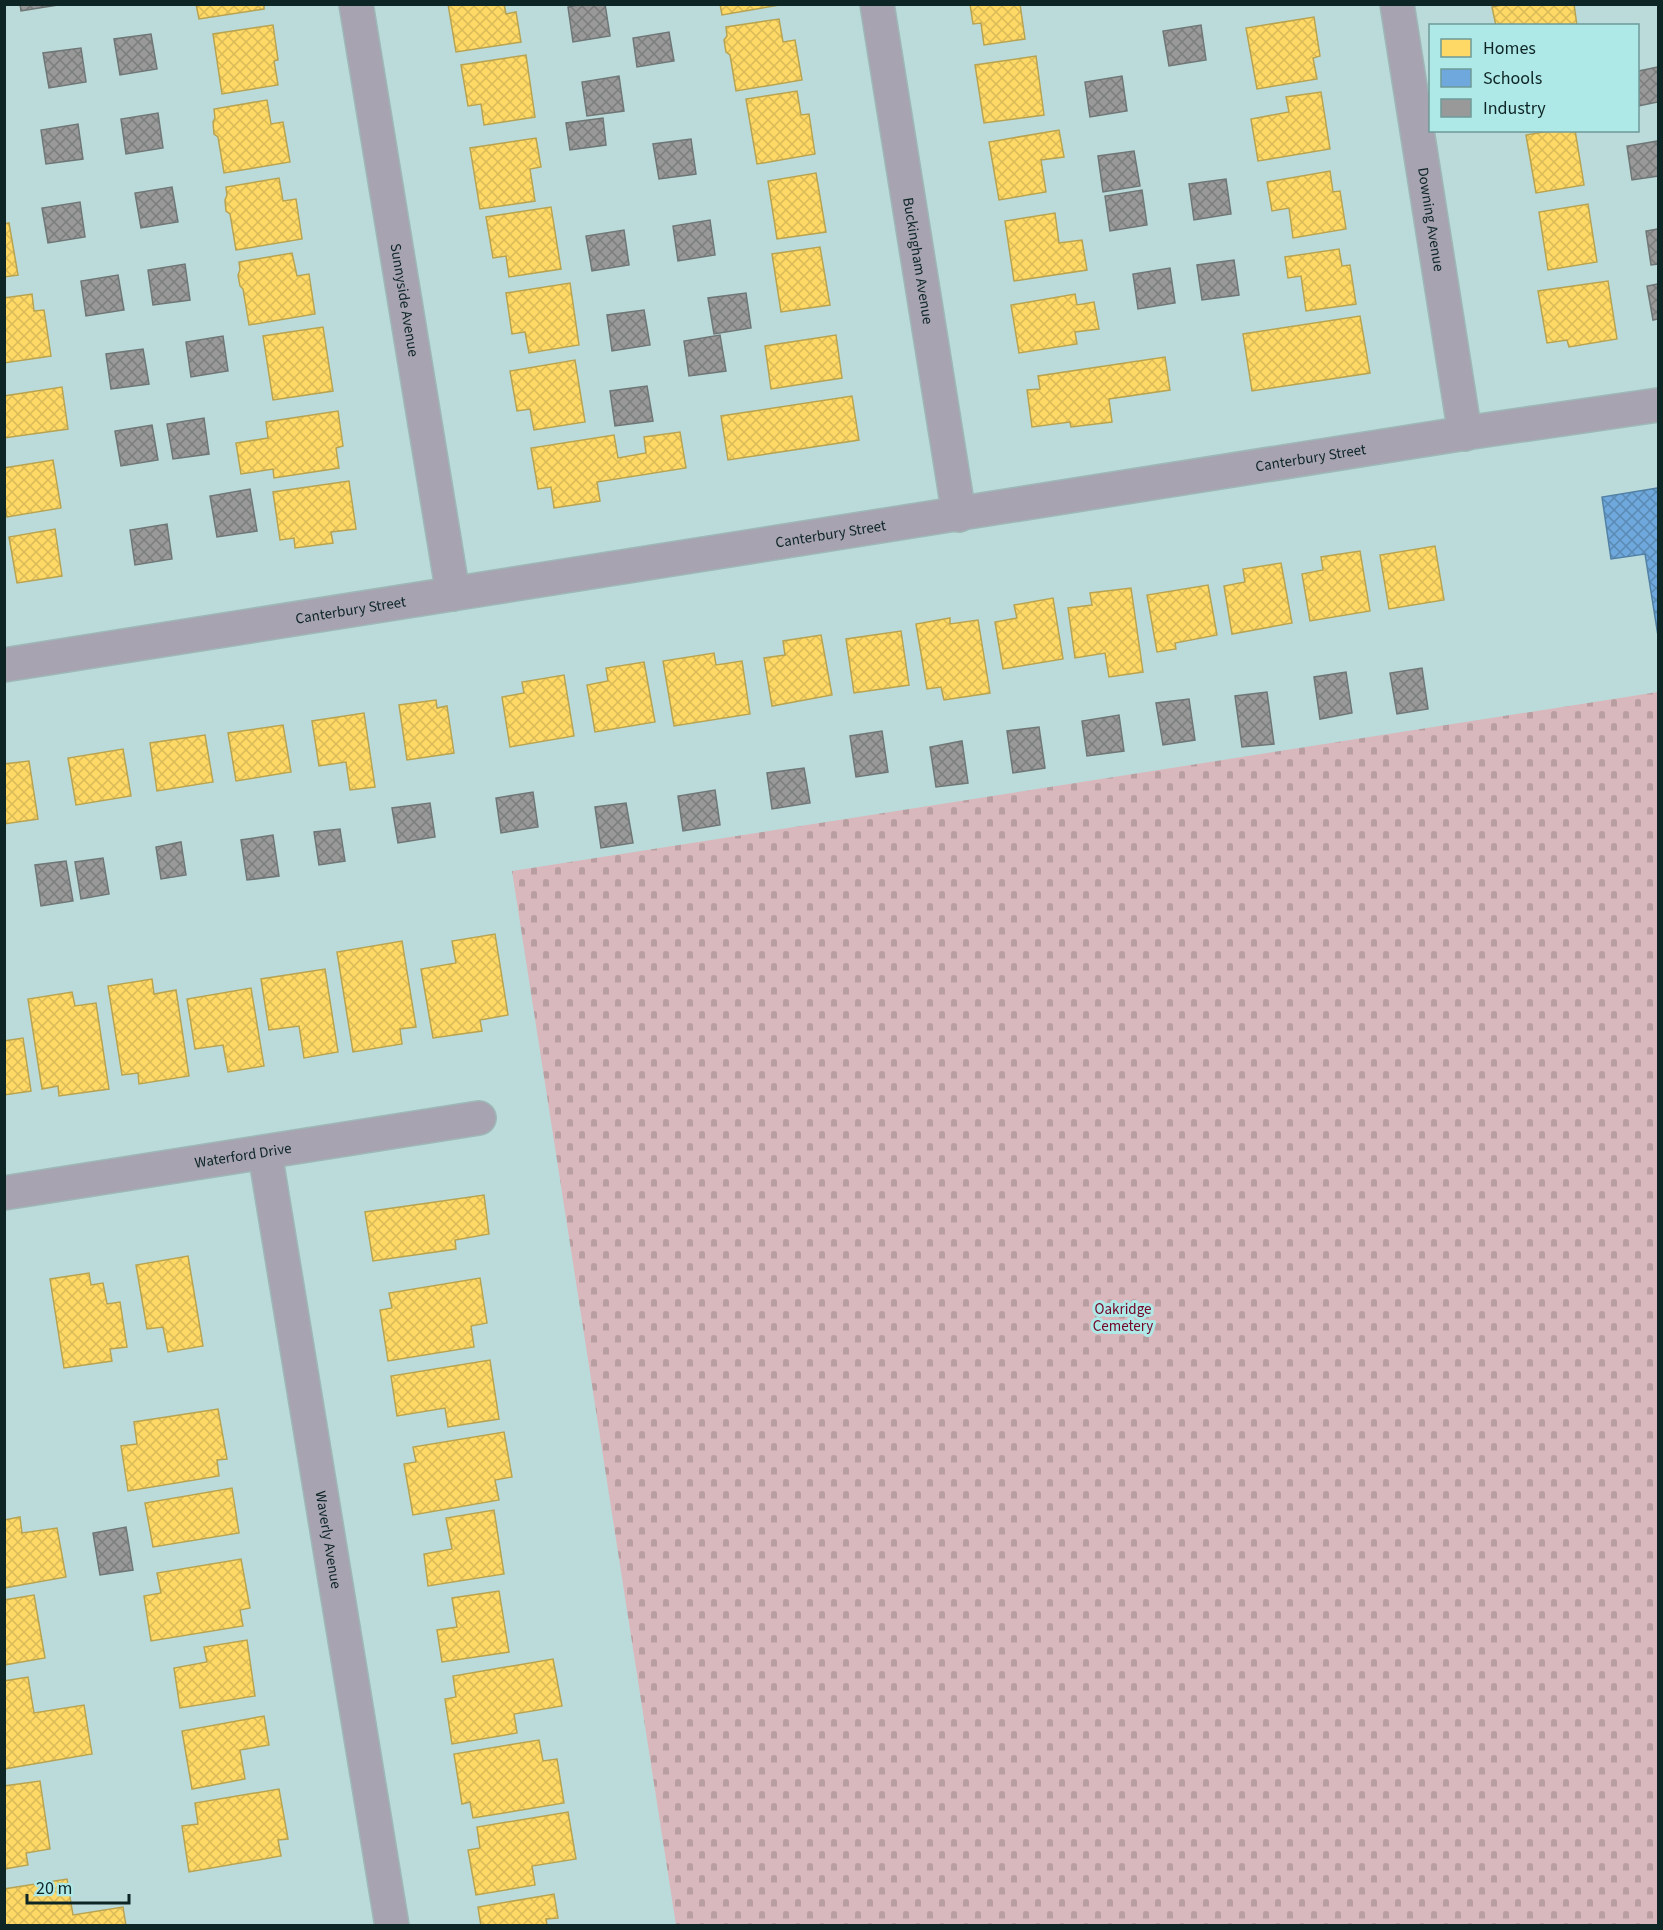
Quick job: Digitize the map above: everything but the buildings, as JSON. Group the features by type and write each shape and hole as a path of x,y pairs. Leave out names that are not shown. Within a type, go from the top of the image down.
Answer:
{"street":[{"name":"Sunnyside Avenue","path":"356,4 453,594"},
{"name":"Buckingham Avenue","path":"877,4 959,515"},
{"name":"Downing Avenue","path":"1397,4 1465,434"},
{"name":"Canterbury Street","path":"4,665 1659,405"},
{"name":"Waterford Drive","path":"4,1193 479,1119"},
{"name":"Waverly Avenue","path":"265,1153 392,1926"}],"green space":[{"name":"Oakridge Cemetery","path":"1658,692 1658,1925 676,1925 512,871"}]}
